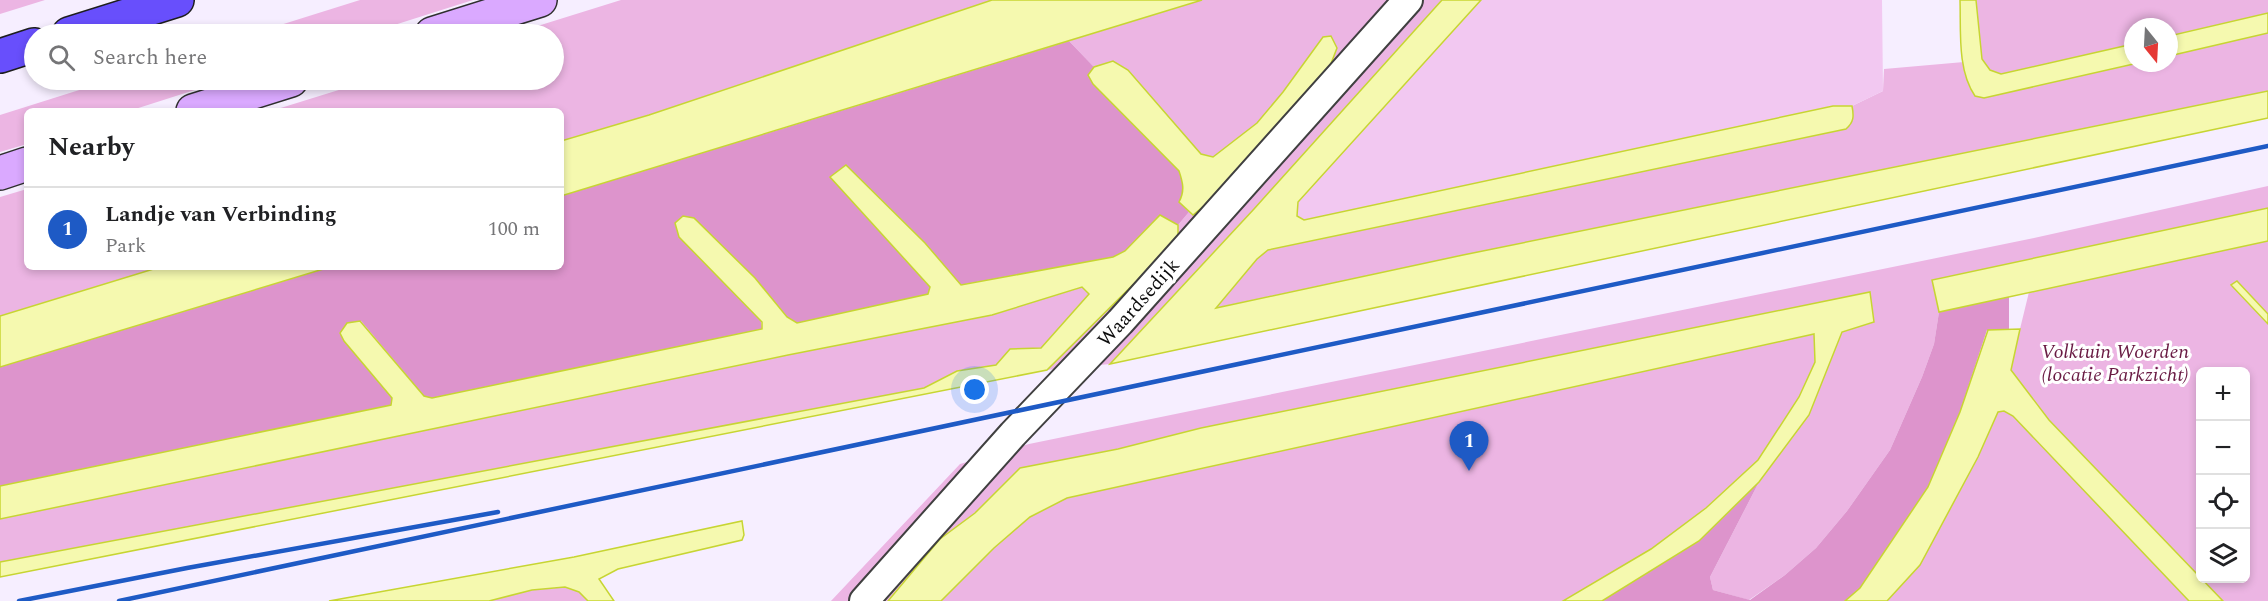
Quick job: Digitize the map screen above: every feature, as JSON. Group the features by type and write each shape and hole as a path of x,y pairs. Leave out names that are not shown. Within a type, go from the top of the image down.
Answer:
{"highway":[{"path":"101,24 177,0"},
{"path":"0,56 24,48"}],"main road":[{"path":"464,24 540,0"},
{"path":"202,108 259,90"},
{"path":"0,173 24,165"}],"street":[{"name":"Waardsedijk","path":"864,601 1013,434 1120,322 1408,0"}],"green space":[{"path":"0,0 45,0 0,14"},
{"path":"360,0 473,0 397,24 284,24"},
{"path":"621,0 992,0 649,115 564,140 564,108 281,108 339,90 564,90 564,24 544,24"},
{"path":"1202,0 1442,0 1254,209 1110,364 1047,370 1178,240 1178,225 1189,212 1192,215 1223,190 1323,37 1257,123 1214,157 1201,154 1113,61 1094,67 1069,41"},
{"path":"1976,0 2268,0 2268,13 2178,34 2178,18 2124,18 2124,46 2001,74 1990,70 1982,59"},
{"path":"2268,33 2268,91 1463,255 1215,308 1257,259 1268,250 1846,129 1853,119 1852,106 1883,91 1884,69 1964,62 1970,89 2124,65 2124,72 2178,72 2178,54"},
{"path":"79,90 195,90 138,108 24,108 24,145 0,152 0,115"},
{"path":"2268,186 2268,208 1933,280 1939,312 1934,344 1890,450 1847,511 1816,548 1785,575 1749,600 1713,590 1710,577 1759,482 1809,415 1842,332 1874,322 1870,292 1201,428 1118,449 1020,468 975,513 940,539 888,601 831,601 960,464 1029,444 2034,238"},
{"path":"24,190 24,270 150,270 0,316 0,197"},
{"name":"Volktuin Woerden (locatie Parkzicht)","path":"2268,241 2268,314 2237,281 2231,285 2268,324 2268,601 2223,601 2205,583 2250,583 2250,367 2196,367 2196,574 2049,420 2010,370 2029,292"},
{"path":"1083,287 1090,293 1041,348 1011,349 996,365 957,371 924,388 0,562 0,519 788,355 992,315"},
{"path":"1814,334 1815,362 1799,397 1758,460 1706,508 1651,549 1563,601 941,601 994,548 1030,517 1067,498"},
{"name":"Volktuin Woerden (locatie Parkzicht)","path":"2005,410 2189,601 1887,601 1920,565 1978,457 1998,412"},
{"path":"565,587 579,592 588,601 489,601 532,590"}],"shaded area":[{"path":"992,0 1202,0 564,195 564,140 649,115"},
{"path":"1442,0 1481,0 1298,202 1297,216 1304,220 1833,106 1852,106 1853,119 1846,129 1268,250 1257,259 1216,308 1463,255 2268,91 2268,118 1110,364 1254,209"},
{"path":"1481,0 1882,0 1883,91 1852,106 1833,106 1304,220 1297,216 1298,202"},
{"path":"1960,0 1976,0 1982,59 1990,70 2001,74 2124,46 2124,66 1984,98 1975,96 1969,86 1960,37"},
{"path":"2268,13 2268,33 2178,54 2178,34"},
{"path":"1331,36 1337,48 1330,66 1223,190 1193,215 1179,202 1183,187 1179,171 1093,84 1088,75 1094,67 1113,61 1128,70 1201,154 1213,157 1257,123 1323,37"},
{"path":"1069,41 1094,67 1088,75 1179,171 1183,186 1179,202 1189,212 1178,225 1160,215 1125,251 1113,257 960,285 925,243 893,212 830,177 930,287 928,294 797,324 787,317 755,278 762,329 432,398 424,396 361,321 344,341 392,398 391,405 0,486 0,367 320,270 564,270 564,195"},
{"path":"846,165 925,243 961,285 1113,257 1125,251 1160,215 1178,225 1178,240 1047,370 0,577 0,562 924,388 957,371 996,365 1010,349 1041,348 1089,294 1082,287 992,315 788,355 0,519 0,486 391,405 392,398 344,341 340,333 347,323 360,321 424,396 432,398 762,329 762,322 679,237 675,223 683,216 694,218 755,278 787,317 797,323 928,294 930,287 830,177"},
{"path":"2268,208 2268,241 1939,312 1932,280"},
{"path":"150,270 320,270 0,367 0,316"},
{"path":"2237,281 2268,314 2268,324 2231,285"},
{"path":"1870,292 1874,322 1842,332 1809,415 1759,482 1699,541 1602,601 1563,601 1651,549 1706,508 1758,460 1799,397 1815,362 1814,334 1067,498 1030,517 994,548 941,601 888,601 940,539 975,513 1020,468 1118,449 1201,428"},
{"path":"2009,296 2009,330 1987,330 1960,412 1928,487 1860,588 1845,601 1602,601 1699,541 1759,482 1710,577 1713,590 1750,600 1785,575 1816,548 1847,511 1890,450 1934,344 1939,312"},
{"path":"2020,329 2011,370 2049,420 2196,573 2196,583 2206,583 2223,601 2189,601 2013,416 2004,411 1998,412 1978,457 1920,565 1887,601 1845,601 1860,588 1928,487 1960,412 1988,330"},
{"path":"742,521 744,535 742,540 618,569 599,579 614,601 588,601 579,592 565,587 532,590 489,601 329,601 574,557"}],"railway":[{"path":"119,601 2268,146"},
{"path":"19,601 498,512"}],"place":[{"name":"Landje van Verbinding","path":"1469,471"}]}
